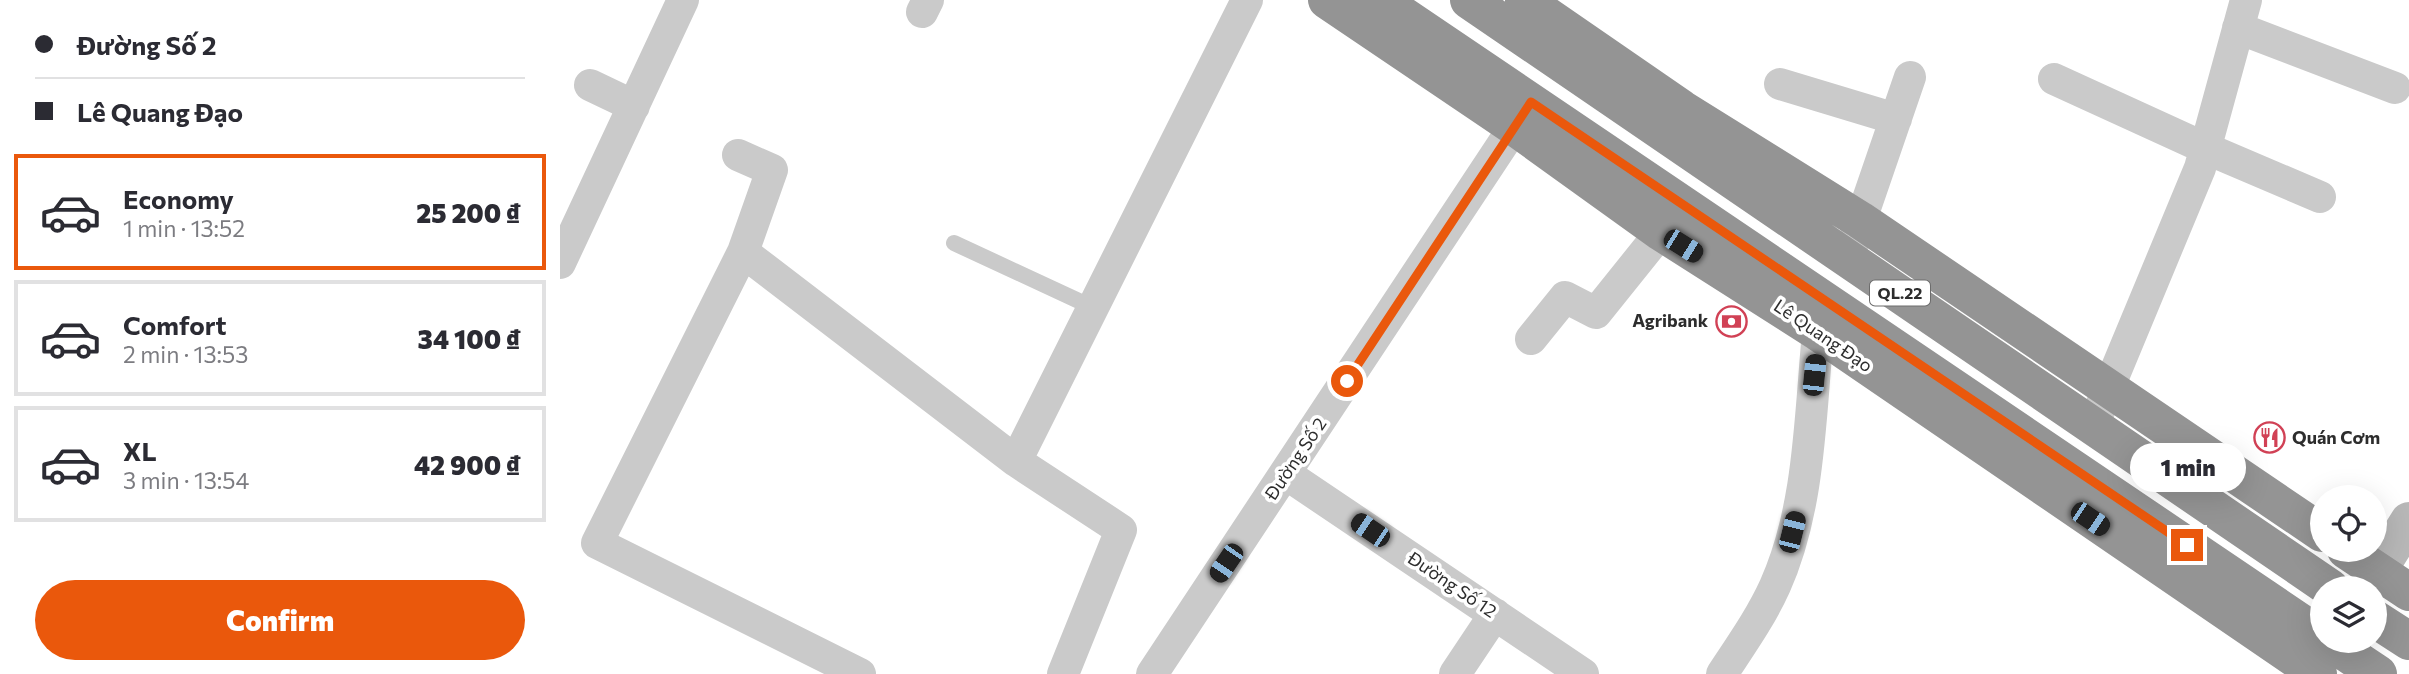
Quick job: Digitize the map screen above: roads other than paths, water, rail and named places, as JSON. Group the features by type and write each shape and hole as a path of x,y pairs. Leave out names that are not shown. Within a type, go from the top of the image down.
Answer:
{"highway":[{"name":"Lê Quang Đạo","path":"1327,0 1523,115 2310,639"},
{"name":"Lê Quang Đạo","path":"1380,0 1523,115 1661,232 2310,640"},
{"name":"QL.22","path":"1469,0 2313,576"},
{"name":"QL.22","path":"1524,0 1682,109 1860,220 2310,525"},
{"path":"2363,569 2409,592"},
{"path":"2387,626 2409,641"},
{"name":"Lê Quang Đạo","path":"2331,653 2378,674"}],"street":[{"path":"560,262 683,0"},
{"path":"1016,461 1247,0"},
{"path":"2093,425 2200,168 2242,14 2395,88"},
{"path":"1848,258 1910,77"},
{"path":"2054,79 2320,197"},
{"path":"1780,84 1896,119"},
{"path":"590,85 634,106"},
{"name":"Đường Số 2","path":"1152,674 1523,115"},
{"path":"738,155 772,170 743,252 597,543 860,674"},
{"path":"1531,339 1565,297 1596,313 1661,232"},
{"path":"743,252 1016,461 1121,530 1063,674"},
{"path":"1722,674 1756,622 1775,585 1787,550 1805,475 1818,332"},
{"name":"Đường Số 12","path":"1286,474 1583,674"},
{"path":"2363,569 2409,521"},
{"path":"1455,674 1495,614"}],"lane":[{"path":"954,243 1094,309"}],"place":[{"name":"Agribank","path":"1731,321"},
{"name":"Quán Cơm","path":"2269,438"}]}
